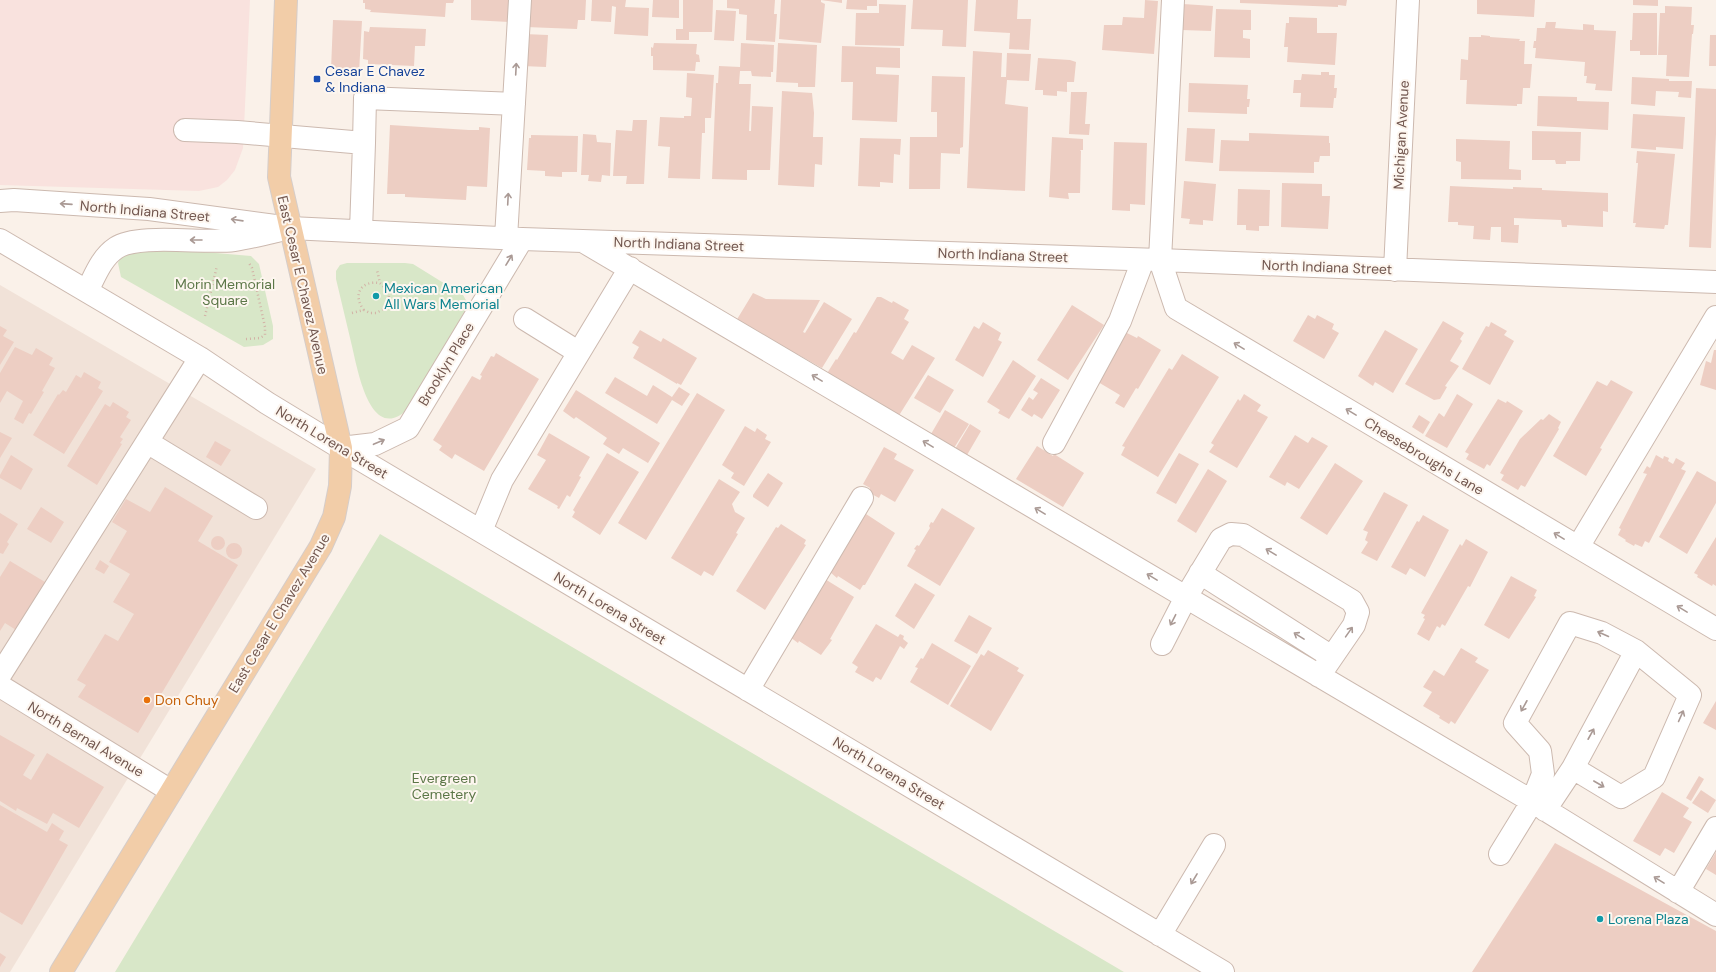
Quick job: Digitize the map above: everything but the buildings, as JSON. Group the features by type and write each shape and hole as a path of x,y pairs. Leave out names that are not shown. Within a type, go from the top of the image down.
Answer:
{"main road":[{"name":"East Cesar E Chavez Avenue","path":"61,972 321,546 334,517 340,486 341,448 279,177 286,0"}],"street":[{"path":"514,238 514,104 520,0"},
{"path":"1054,443 1152,260 1174,0"},
{"name":"Michigan Avenue","path":"1395,270 1408,0"},
{"path":"361,231 366,98 514,104"},
{"path":"185,130 237,132 364,142"},
{"name":"North Indiana Street","path":"0,201 14,200 149,209 290,228 584,241 1152,260 1716,282"},
{"name":"North Indiana Street","path":"87,291 101,265 109,254 117,247 128,243 149,241 234,240 290,228"},
{"name":"Brooklyn Place","path":"341,448 375,444 408,428 514,238"},
{"name":"North Lorena Street","path":"0,240 200,358 267,403 341,448 1223,972"},
{"path":"584,241 1539,806 1716,915"},
{"name":"Cheesebroughs Lane","path":"1152,260 1176,308 1716,629"},
{"path":"481,531 502,480 630,268"},
{"path":"1578,547 1716,317"},
{"path":"525,319 578,352"},
{"path":"0,675 200,358"},
{"path":"146,442 256,508"},
{"path":"748,690 862,498"},
{"path":"1162,644 1186,597 1221,539 1232,534 1243,535 1352,601 1358,612 1354,625 1319,676"},
{"path":"1200,573 1332,657"},
{"path":"1539,806 1543,774 1540,751 1515,723 1570,623 1602,633 1636,651 1690,695 1654,777 1621,797 1573,768"},
{"path":"1500,854 1539,806 1573,768 1636,651"},
{"name":"North Bernal Avenue","path":"0,686 171,791"},
{"path":"1678,892 1716,828"},
{"path":"1160,935 1214,845"}],"path":[{"path":"246,258 252,268 265,327 265,335 260,338 246,339"},
{"path":"205,316 217,264"},
{"path":"377,270 380,283 387,290 389,295 388,304 386,308 376,313 370,313 364,310 358,301 358,296 361,289 366,284 374,282 380,283"},
{"path":"352,313 364,310"}],"shaded area":[{"path":"0,0 250,0 243,148 235,170 227,180 218,187 199,191 0,185"},
{"path":"0,285 316,469 10,972 0,972"}],"green space":[{"name":"Morin Memorial Square","path":"134,246 251,256 259,264 273,326 273,339 263,345 244,347 121,277 118,263 125,250"},
{"path":"347,263 413,264 463,295 467,302 466,309 408,409 395,418 383,417 374,410 361,383 336,279 336,271 340,265"},
{"name":"Evergreen Cemetery","path":"380,534 1124,972 115,972"}],"place":[{"name":"Cesar E Chavez & Indiana","path":"317,79"},
{"name":"Mexican American All Wars Memorial","path":"376,296"},
{"name":"Don Chuy","path":"147,700"},
{"name":"Lorena Plaza","path":"1600,919"}]}
